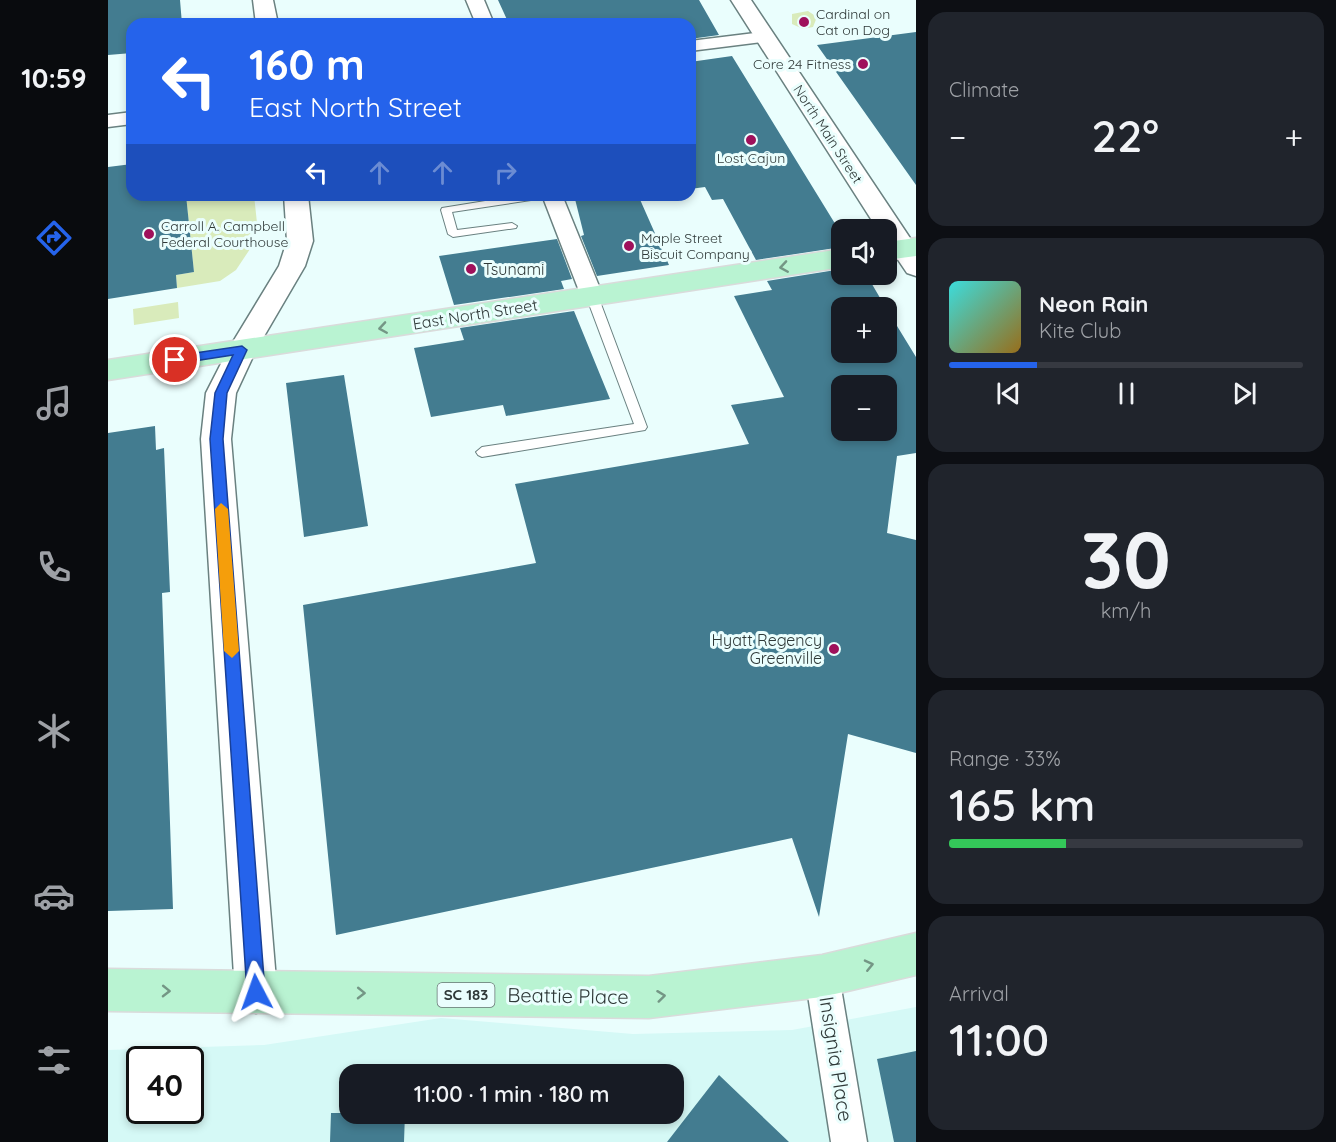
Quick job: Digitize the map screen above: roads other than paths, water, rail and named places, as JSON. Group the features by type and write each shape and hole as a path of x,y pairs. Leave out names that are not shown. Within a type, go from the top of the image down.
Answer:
{"main road":[{"name":"East North Street","path":"108,370 831,260"},
{"name":"Beattie Place","path":"108,990 649,997 822,976 916,954"}],"street":[{"path":"263,0 266,18"},
{"path":"475,0 482,18"},
{"name":"North Main Street","path":"741,0 906,254"},
{"path":"696,45 763,37"},
{"path":"108,121 126,119"},
{"path":"256,992 216,439 221,393 242,350 292,266 300,241 297,201"},
{"path":"554,201 592,296"},
{"name":"Insignia Place","path":"822,976 849,1142"}],"lane":[{"path":"505,201 446,210 453,234 512,226"},
{"path":"482,452 641,426 592,296"}],"place":[{"name":"Cardinal on Cat on Dog","path":"804,22"},
{"name":"Core 24 Fitness","path":"863,64"},
{"name":"Lost Cajun","path":"751,140"},
{"name":"Carroll A. Campbell Federal Courthouse","path":"149,234"},
{"name":"Maple Street Biscuit Company","path":"629,246"},
{"name":"Tsunami","path":"471,269"},
{"name":"Hyatt Regency Greenville","path":"834,649"}]}
